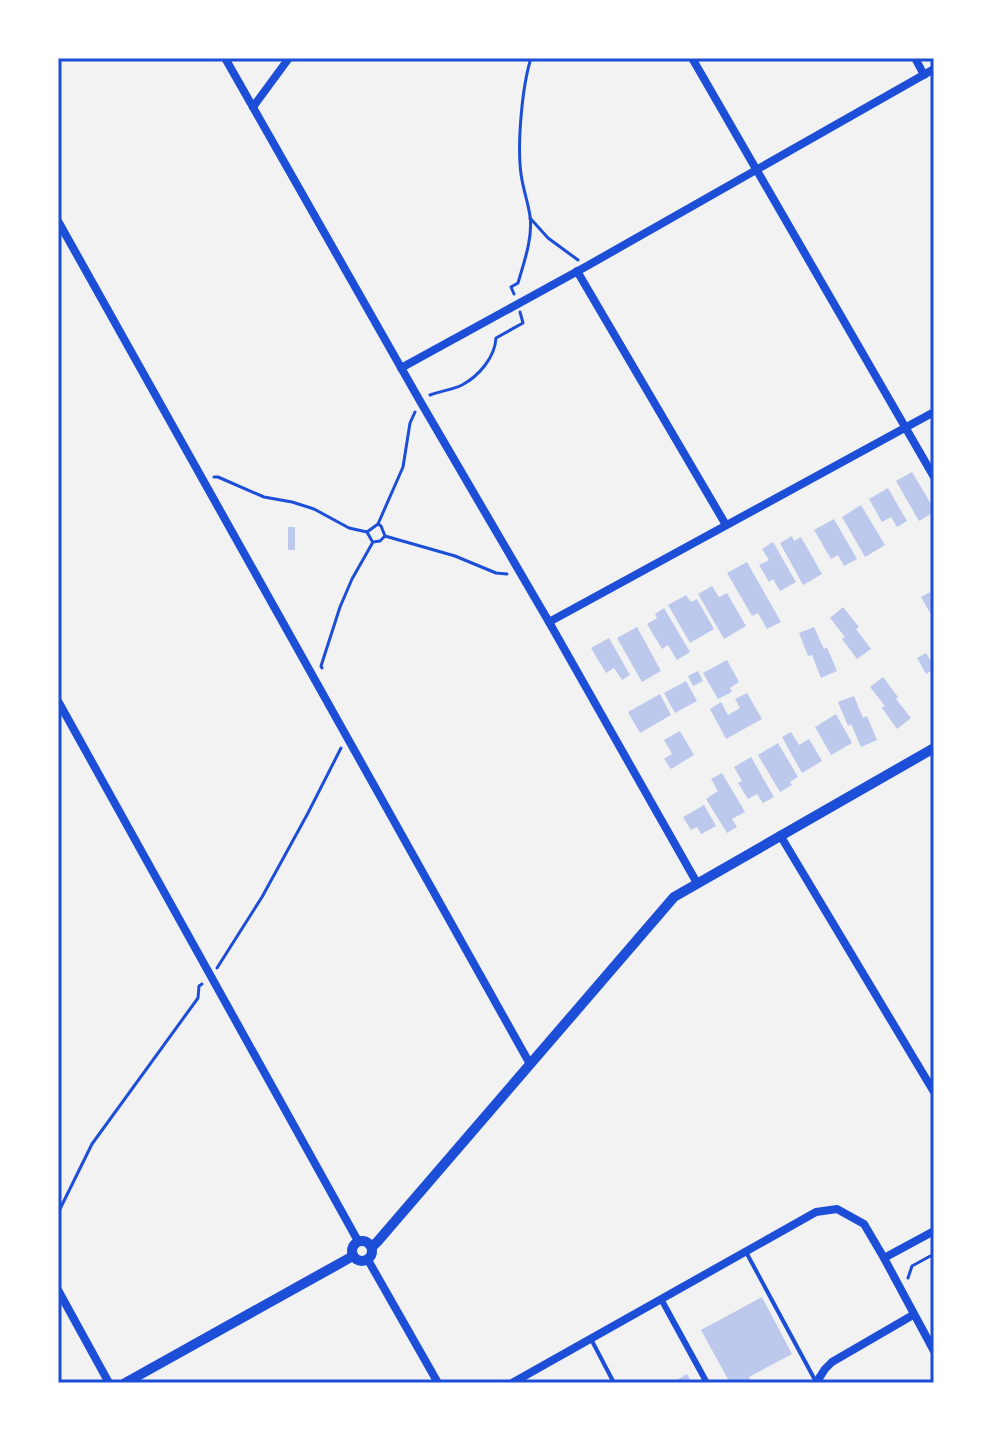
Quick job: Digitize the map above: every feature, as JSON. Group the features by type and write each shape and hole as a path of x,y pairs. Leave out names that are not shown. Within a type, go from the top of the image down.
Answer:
{"street":[{"path":"225,58 697,883"},
{"path":"253,107 289,58"},
{"path":"692,58 934,477"},
{"path":"915,58 924,75"},
{"path":"401,368 934,69"},
{"path":"58,221 530,1064"},
{"path":"577,271 726,525"},
{"path":"549,622 934,412"},
{"path":"58,701 358,1241"},
{"path":"368,1260 372,1247 674,897 934,748"},
{"path":"780,835 934,1092"},
{"path":"512,1383 816,1212 837,1209 864,1224 934,1351"},
{"path":"884,1258 934,1231"},
{"path":"358,1241 366,1241 372,1247"},
{"path":"358,1241 352,1249 353,1256 358,1261 368,1260"},
{"path":"125,1383 353,1256"},
{"path":"368,1260 438,1383"},
{"path":"58,1290 109,1383"},
{"path":"661,1299 707,1383"},
{"path":"816,1382 832,1362 913,1315"}],"lane":[{"path":"746,1252 816,1382"},
{"path":"591,1339 614,1383"}],"path":[{"path":"367,532 378,524 403,467 410,423 420,401 473,378 490,359 496,338 523,323 511,287 518,283 528,245 530,218 522,181 520,141 531,58"},
{"path":"530,218 548,238 587,266"},
{"path":"202,478 218,477 264,497 314,509 349,528 367,532 373,542"},
{"path":"378,524 385,536"},
{"path":"327,678 321,666 340,607 373,542 385,536 455,556 496,573 519,574"},
{"path":"58,1213 92,1144 198,998 199,986 211,978 262,897 346,738"},
{"path":"908,1279 912,1266 934,1254"}],"building":[{"path":"912,472 934,509 919,521 896,481"},
{"path":"888,488 907,521 897,527 891,517 882,522 869,499"},
{"path":"861,505 885,545 865,557 842,517"},
{"path":"834,519 857,559 844,566 838,555 831,559 814,530"},
{"path":"288,527 295,527 295,550 288,550"},
{"path":"792,536 794,541 801,537 822,574 803,585 780,543"},
{"path":"773,542 796,582 780,591 773,579 769,582 759,565 769,560 762,549"},
{"path":"747,562 781,622 767,629 758,613 752,616 727,573"},
{"path":"712,586 719,597 727,593 746,626 724,639 698,594"},
{"path":"934,590 934,620 921,597"},
{"path":"686,595 691,602 697,599 714,629 690,643 668,605"},
{"path":"843,607 871,649 857,659 830,618"},
{"path":"664,608 690,652 677,660 668,645 662,649 647,624 657,618 655,614"},
{"path":"637,627 661,671 642,682 617,638"},
{"path":"814,627 837,671 821,678 799,633"},
{"path":"609,638 630,675 622,680 614,668 606,673 591,648"},
{"path":"926,653 934,669 926,674 917,658"},
{"path":"727,660 739,682 730,688 732,692 718,699 703,673"},
{"path":"698,671 703,681 693,686 688,676"},
{"path":"883,677 911,718 897,729 870,687"},
{"path":"686,681 697,701 675,713 664,693"},
{"path":"747,693 762,719 726,739 710,709 721,702 728,715 740,708 735,699"},
{"path":"660,694 671,715 640,733 628,712"},
{"path":"854,696 877,740 861,747 838,702"},
{"path":"836,714 852,743 831,755 815,727"},
{"path":"680,731 694,755 671,769 664,759 672,754 664,740"},
{"path":"791,732 799,745 809,739 822,761 802,773 782,737"},
{"path":"778,743 798,777 780,792 758,755"},
{"path":"751,757 774,797 763,803 757,794 748,799 738,783 742,781 734,767"},
{"path":"722,773 745,812 732,819 737,827 727,833 706,799 718,791 711,779"},
{"path":"704,805 716,826 701,834 697,827 691,830 683,817"},
{"path":"762,1297 792,1354 749,1377 752,1383 730,1383 701,1330"},
{"path":"687,1374 692,1383 671,1383"}]}
